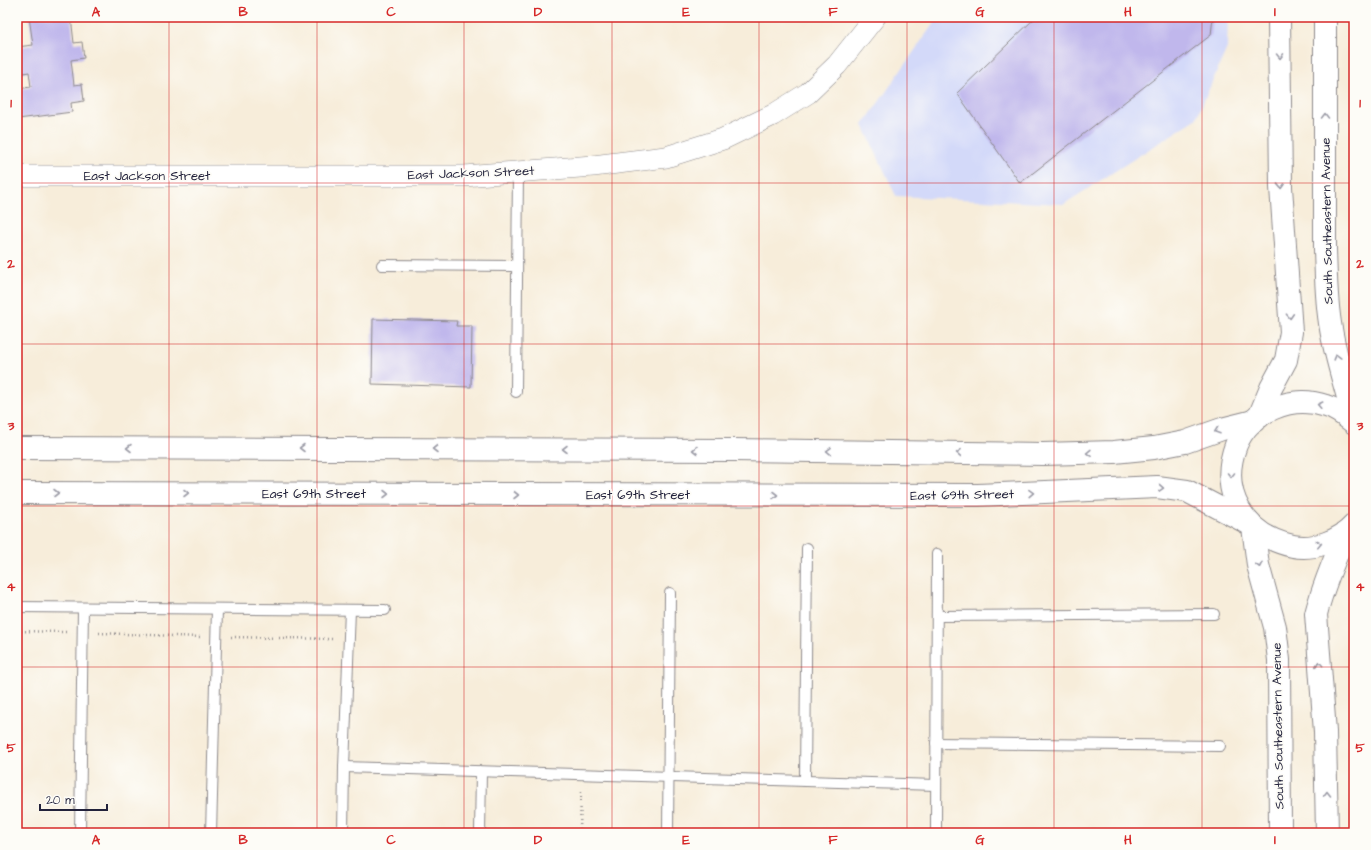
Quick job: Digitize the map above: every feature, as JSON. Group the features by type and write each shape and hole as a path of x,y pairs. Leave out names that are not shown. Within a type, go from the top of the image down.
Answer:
{"main road":[{"path":"17,448 726,450 1043,454 1106,452 1154,448 1185,442 1257,419 1286,360 1291,332 1281,187 1279,17"},
{"name":"South Southeastern Avenue","path":"1325,17 1325,249 1327,287 1331,328 1336,354 1354,422"},
{"path":"1351,529 1330,542 1314,546 1296,546 1279,543 1263,535 1251,526 1239,510 1233,494 1230,477 1232,460 1237,444 1246,428 1274,408 1291,403 1308,402 1325,405 1341,412 1354,422"},
{"name":"East 69th Street","path":"17,493 978,495 1157,487 1187,491 1251,526"},
{"name":"South Southeastern Avenue","path":"1251,526 1258,565 1275,627 1279,660 1280,833"},
{"path":"1327,833 1325,732 1316,614 1327,578 1351,529"}],"street":[{"name":"East Jackson Street","path":"17,176 464,176 593,166 666,157 723,139 773,115 808,93 837,65 875,17"}],"lane":[{"path":"516,392 518,172"},
{"path":"382,265 517,266"},
{"path":"805,781 807,548"},
{"path":"936,833 937,554"},
{"path":"668,833 670,593"},
{"path":"17,607 385,610"},
{"path":"80,833 83,608"},
{"path":"211,833 217,609"},
{"path":"343,833 350,610"},
{"path":"937,616 1214,614"},
{"path":"936,743 1220,746"},
{"path":"344,767 936,785"},
{"path":"480,833 481,772"}],"path":[{"path":"17,631 348,640"},
{"path":"580,833 582,774"}],"shaded area":[{"path":"938,17 1228,17 1227,48 1196,119 1064,204 896,196 863,125"}],"building":[{"path":"29,17 71,17 74,43 82,42 84,58 71,60 74,85 82,84 84,101 71,103 72,112 18,119 17,89 31,87 29,72 18,74 17,65 17,47 33,45"},
{"path":"1036,17 1213,17 1211,35 1020,183 957,93"},
{"path":"373,319 457,321 456,326 472,326 471,387 372,384"}]}
